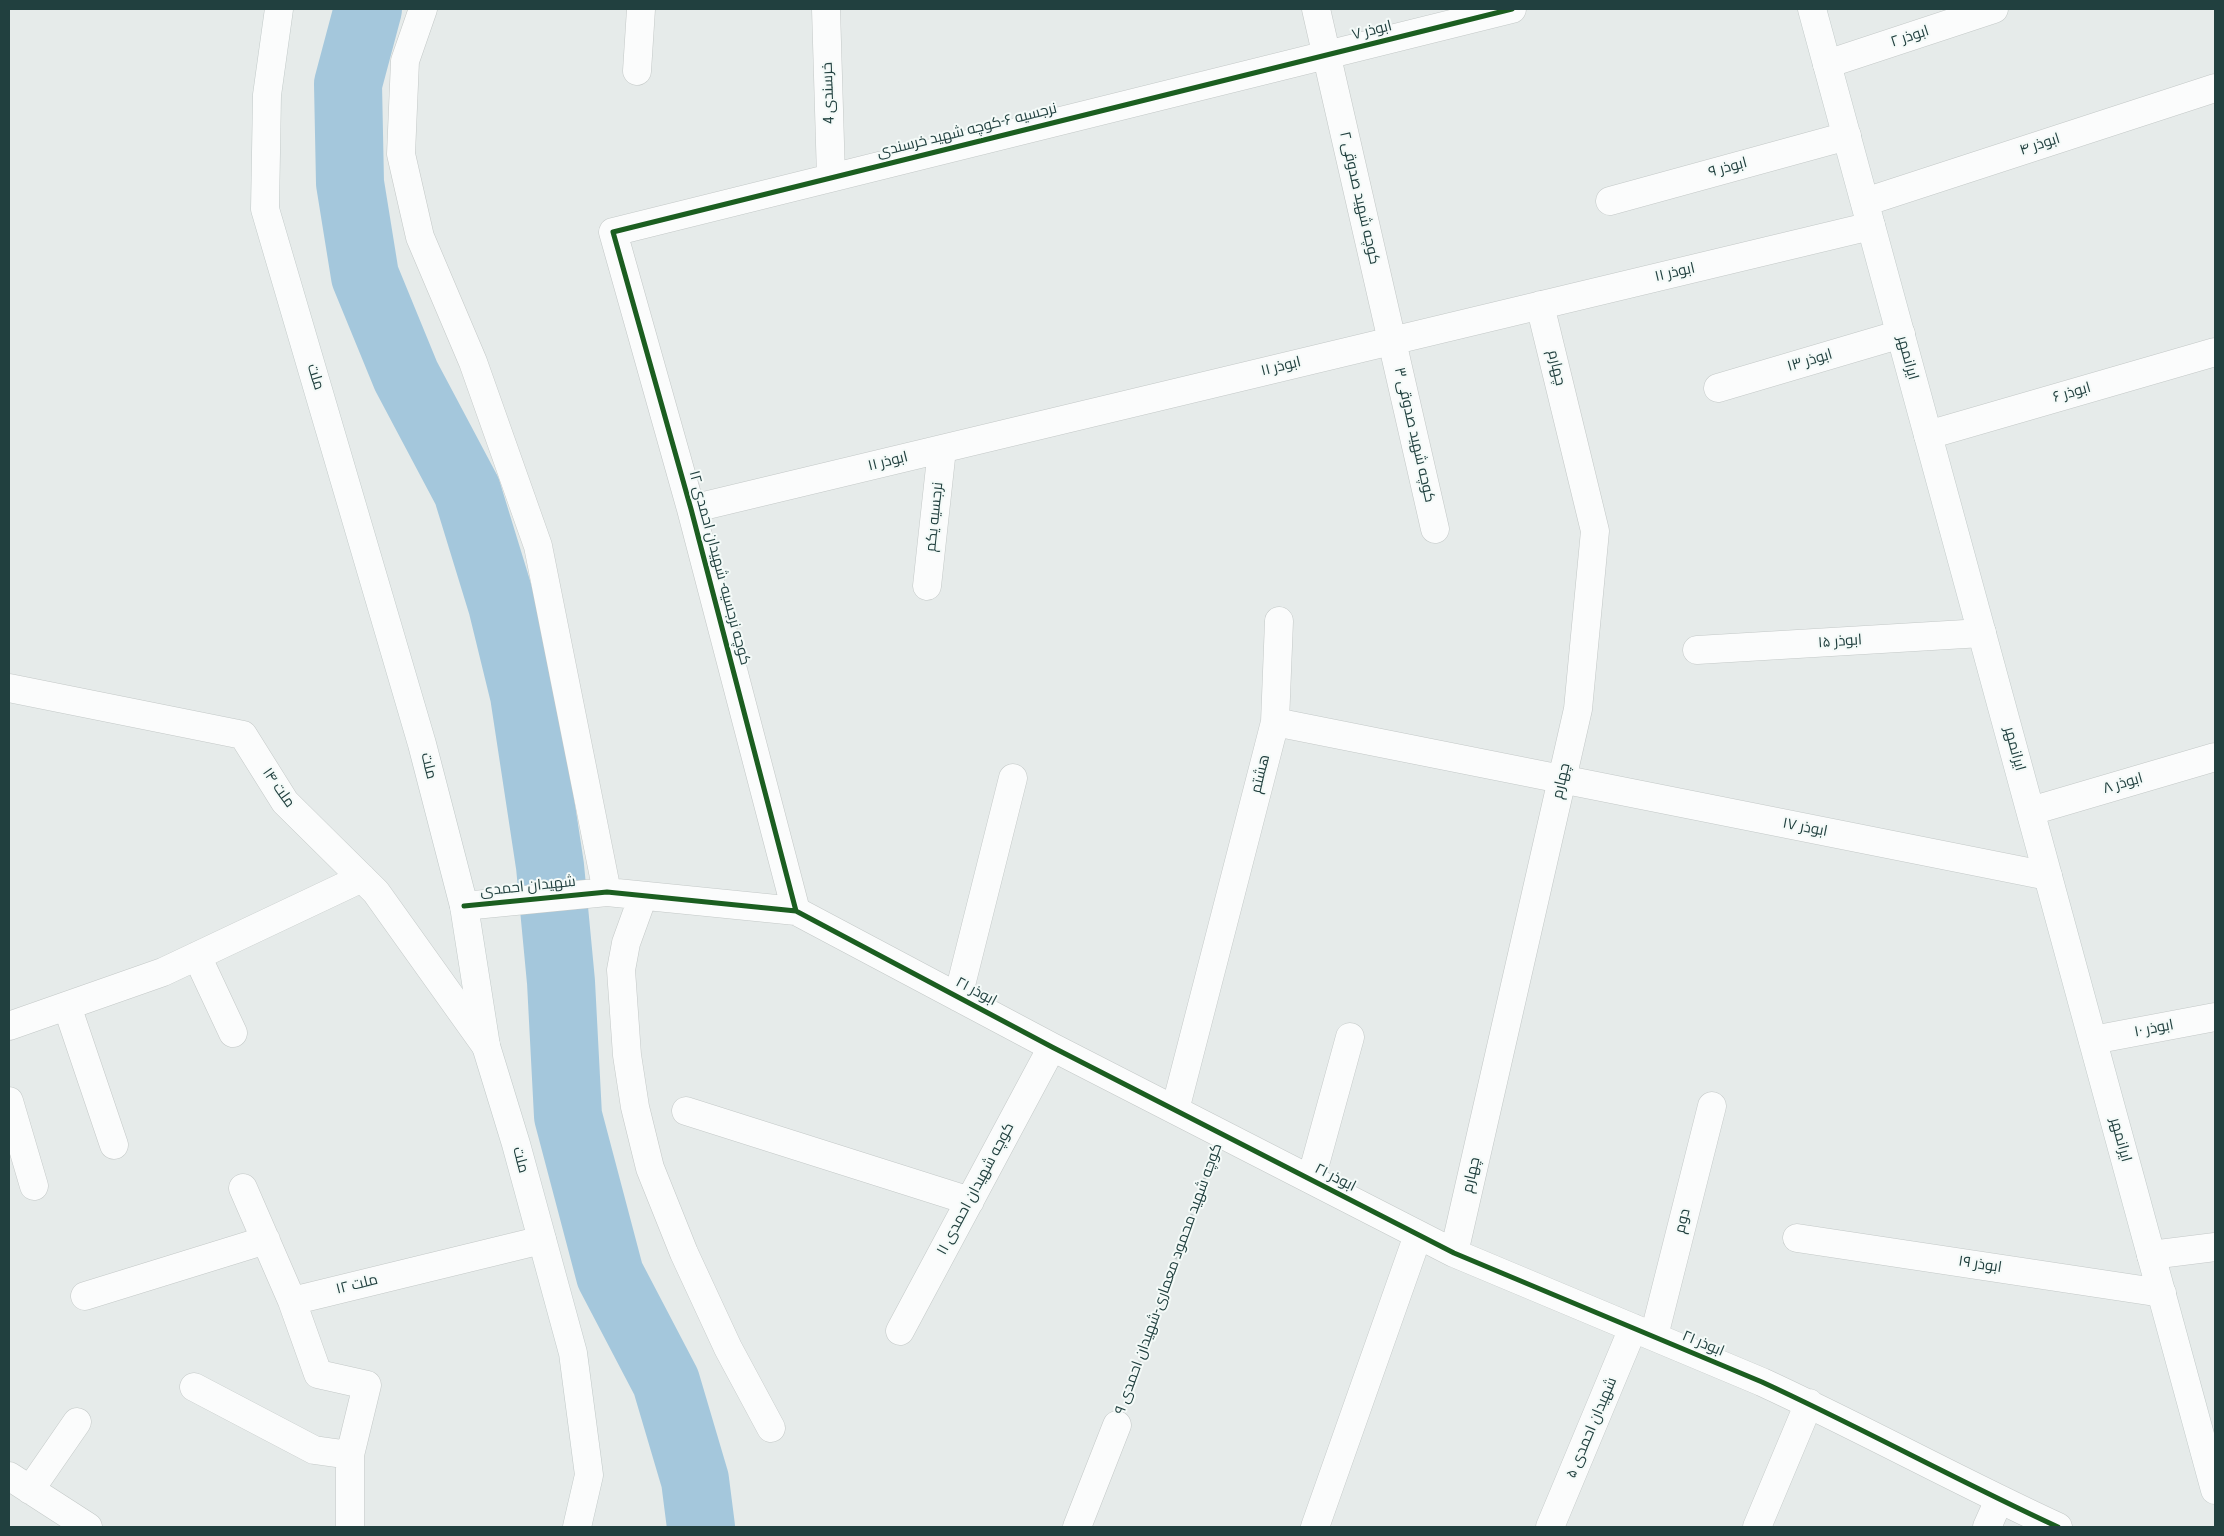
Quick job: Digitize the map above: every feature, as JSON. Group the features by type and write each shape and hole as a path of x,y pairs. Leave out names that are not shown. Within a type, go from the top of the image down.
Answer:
{"street":[{"name":"ملت","path":"279,9 267,95 265,209 417,725 464,906 486,1046 516,1144 572,1353 590,1475 577,1527"},
{"path":"423,9 405,61 400,154 420,237 473,362 538,546 601,893"},
{"path":"637,71 641,9"},
{"name":"خرسندی 4","path":"826,9 832,177"},
{"name":"کوچه شهید صدوقی ۲","path":"1316,9 1392,340"},
{"name":"۷ ابوذر","path":"1326,55 1512,9"},
{"name":"ایرانمهر","path":"1812,9 2215,1490"},
{"name":"۲ ابوذر","path":"1827,64 1994,9"},
{"name":"نرجسیه ۶-کوچه شهید خرسندی","path":"613,232 1326,55"},
{"name":"ابوذر ۴","path":"1868,214 2215,88"},
{"name":"۹ ابوذر","path":"1610,201 1847,136"},
{"name":"ابوذر ۱۱","path":"692,509 1540,305 1868,214"},
{"name":"کوچه نرجسیه- شهیدان احمدی ۱۲","path":"613,232 692,509 796,912"},
{"name":"چهارم","path":"1454,1253 1578,709 1595,531 1540,305"},
{"name":"۱۳ ابوذر","path":"1718,388 1901,334"},
{"name":"کوچه شهید صدوقی ۳","path":"1392,340 1436,529"},
{"name":"ابوذر ۶","path":"1928,435 2215,352"},
{"name":"نرجسیه یکم","path":"927,586 942,449"},
{"name":"هشتم","path":"1175,1110 1274,722 1279,621"},
{"name":"۱۵ ابوذر","path":"1697,650 1982,633"},
{"name":"۱۴ ملت","path":"9,688 243,735 285,802 376,892 486,1046"},
{"path":"1274,722 1562,779"},
{"name":"۸ ابوذر","path":"2031,811 2215,757"},
{"path":"958,997 1013,778"},
{"name":"۱۷ ابوذر","path":"1562,779 2048,876"},
{"path":"9,1026 163,972 362,878"},
{"name":"شهیدان احمدی","path":"464,906 601,893"},
{"name":"۲۱ ابوذر","path":"601,893 796,912 1052,1047 1454,1253 1809,1404 1999,1500 2058,1527"},
{"path":"643,896 626,943 621,970 627,1055 635,1107 650,1168 684,1253 728,1348 771,1428"},
{"path":"197,956 233,1033"},
{"path":"68,1006 114,1145"},
{"name":"ابوذر ۱۰","path":"2093,1040 2215,1017"},
{"path":"1311,1179 1350,1037"},
{"name":"کوچه شهیدان احمدی ۱۱","path":"900,1332 1052,1047"},
{"path":"9,1101 34,1186"},
{"name":"دوم","path":"1643,1332 1712,1106"},
{"path":"686,1111 970,1201"},
{"path":"243,1188 292,1301 318,1374 367,1385 350,1455 350,1527"},
{"path":"1315,1527 1418,1235"},
{"name":"ابوذر ۱۹","path":"1798,1238 2162,1292"},
{"path":"85,1296 266,1240"},
{"name":"۱۲ ملت","path":"292,1301 542,1240"},
{"path":"2151,1255 2215,1246"},
{"name":"شهیدان احمدی ۵","path":"1550,1527 1643,1332"},
{"path":"194,1387 314,1450 350,1455"},
{"path":"1758,1527 1809,1404"},
{"path":"77,1422 19,1483 88,1527"},
{"path":"1077,1527 1116,1425"},
{"path":"1987,1527 1999,1500"}],"waterway":[{"path":"368,9 348,84 350,183 365,276 406,376 467,491 502,605 524,695 550,866 561,982 568,1116 610,1275 666,1382 695,1480 701,1527"}],"cycle path":[{"path":"796,911 691,509 613,232 1512,9"},
{"name":"کوچه شهید محمود معماری-شهیدان احمدی ۹","path":"464,906 607,892 796,911 1052,1047 1454,1253 1762,1382 2058,1527"}]}
